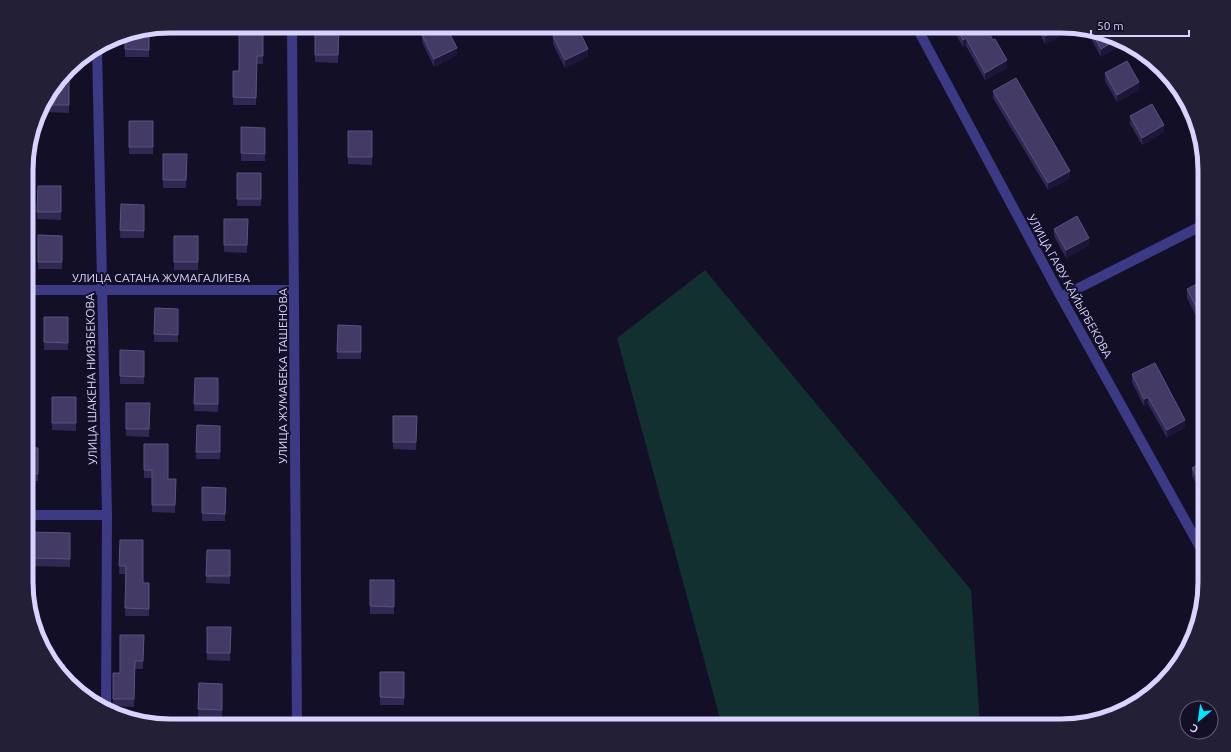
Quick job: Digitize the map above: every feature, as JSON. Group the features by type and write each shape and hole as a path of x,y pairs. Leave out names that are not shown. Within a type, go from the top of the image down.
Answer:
{"street":[{"name":"УЛИЦА ЖУМАБЕКА ТАШЕНОВА","path":"292,33 297,719"},
{"name":"УЛИЦА ГАФУ КАЙЫРБЕКОВА","path":"920,33 1061,297 1198,543"},
{"name":"УЛИЦА ШАКЕНА НИЯЗБЕКОВА","path":"97,54 107,515 106,703"},
{"path":"1061,297 1198,228"},
{"name":"УЛИЦА САТАНА ЖУМАГАЛИЕВА","path":"33,290 294,290"},
{"path":"33,515 107,515"}],"green space":[{"path":"705,270 971,590 980,719 720,719 617,338"}],"building":[{"path":"239,33 263,33 263,56 257,56 256,98 233,97 233,71 239,71"},
{"path":"315,33 339,33 338,55 315,55"},
{"path":"426,33 450,33 457,48 434,59 422,35"},
{"path":"559,33 580,33 588,49 565,60 553,36"},
{"path":"960,33 989,33 993,40 995,39 1007,60 985,73 966,38 963,40"},
{"path":"1044,33 1051,33 1045,36"},
{"path":"149,35 149,50 125,49 125,40"},
{"path":"1095,38 1112,43 1101,49"},
{"path":"1127,61 1139,82 1117,95 1105,73"},
{"path":"1016,78 1070,171 1048,183 993,91"},
{"path":"68,79 69,79 69,105 50,105"},
{"path":"1152,104 1164,125 1142,138 1130,116"},
{"path":"129,121 153,121 153,147 129,147"},
{"path":"241,127 265,128 265,154 241,153"},
{"path":"348,131 372,131 372,157 348,157"},
{"path":"163,154 187,154 186,180 163,180"},
{"path":"237,173 261,173 261,199 237,199"},
{"path":"38,186 61,186 61,212 37,212"},
{"path":"121,204 144,205 144,231 120,230"},
{"path":"1077,216 1089,238 1066,250 1054,229"},
{"path":"224,219 248,219 247,245 224,245"},
{"path":"38,235 62,236 62,262 38,262"},
{"path":"174,236 198,236 198,262 174,262"},
{"path":"1198,284 1198,310 1187,289"},
{"path":"155,308 178,309 178,335 154,334"},
{"path":"44,317 68,317 68,343 44,342"},
{"path":"338,325 361,326 361,352 337,352"},
{"path":"120,350 144,351 144,377 120,376"},
{"path":"1155,363 1185,420 1167,430 1148,397 1144,399 1132,374"},
{"path":"195,378 218,378 218,404 194,404"},
{"path":"52,397 76,397 76,423 52,423"},
{"path":"126,403 150,403 149,429 126,429"},
{"path":"393,416 417,416 416,442 393,442"},
{"path":"197,425 220,426 220,452 196,452"},
{"path":"144,444 168,444 168,479 176,479 175,505 152,505 152,470 144,470"},
{"path":"33,448 38,448 38,474 33,474"},
{"path":"1198,465 1198,479 1192,468"},
{"path":"202,487 226,488 225,514 202,513"},
{"path":"33,532 70,533 70,559 33,558"},
{"path":"120,540 143,540 143,583 149,583 149,609 125,608 126,566 119,566"},
{"path":"207,550 230,550 230,576 206,576"},
{"path":"370,580 394,580 394,607 370,606"},
{"path":"207,627 231,627 230,653 207,653"},
{"path":"120,635 144,635 143,661 135,661 134,699 113,699 113,673 120,673"},
{"path":"380,672 404,672 404,698 380,697"},
{"path":"199,683 222,684 222,710 198,709"}]}
